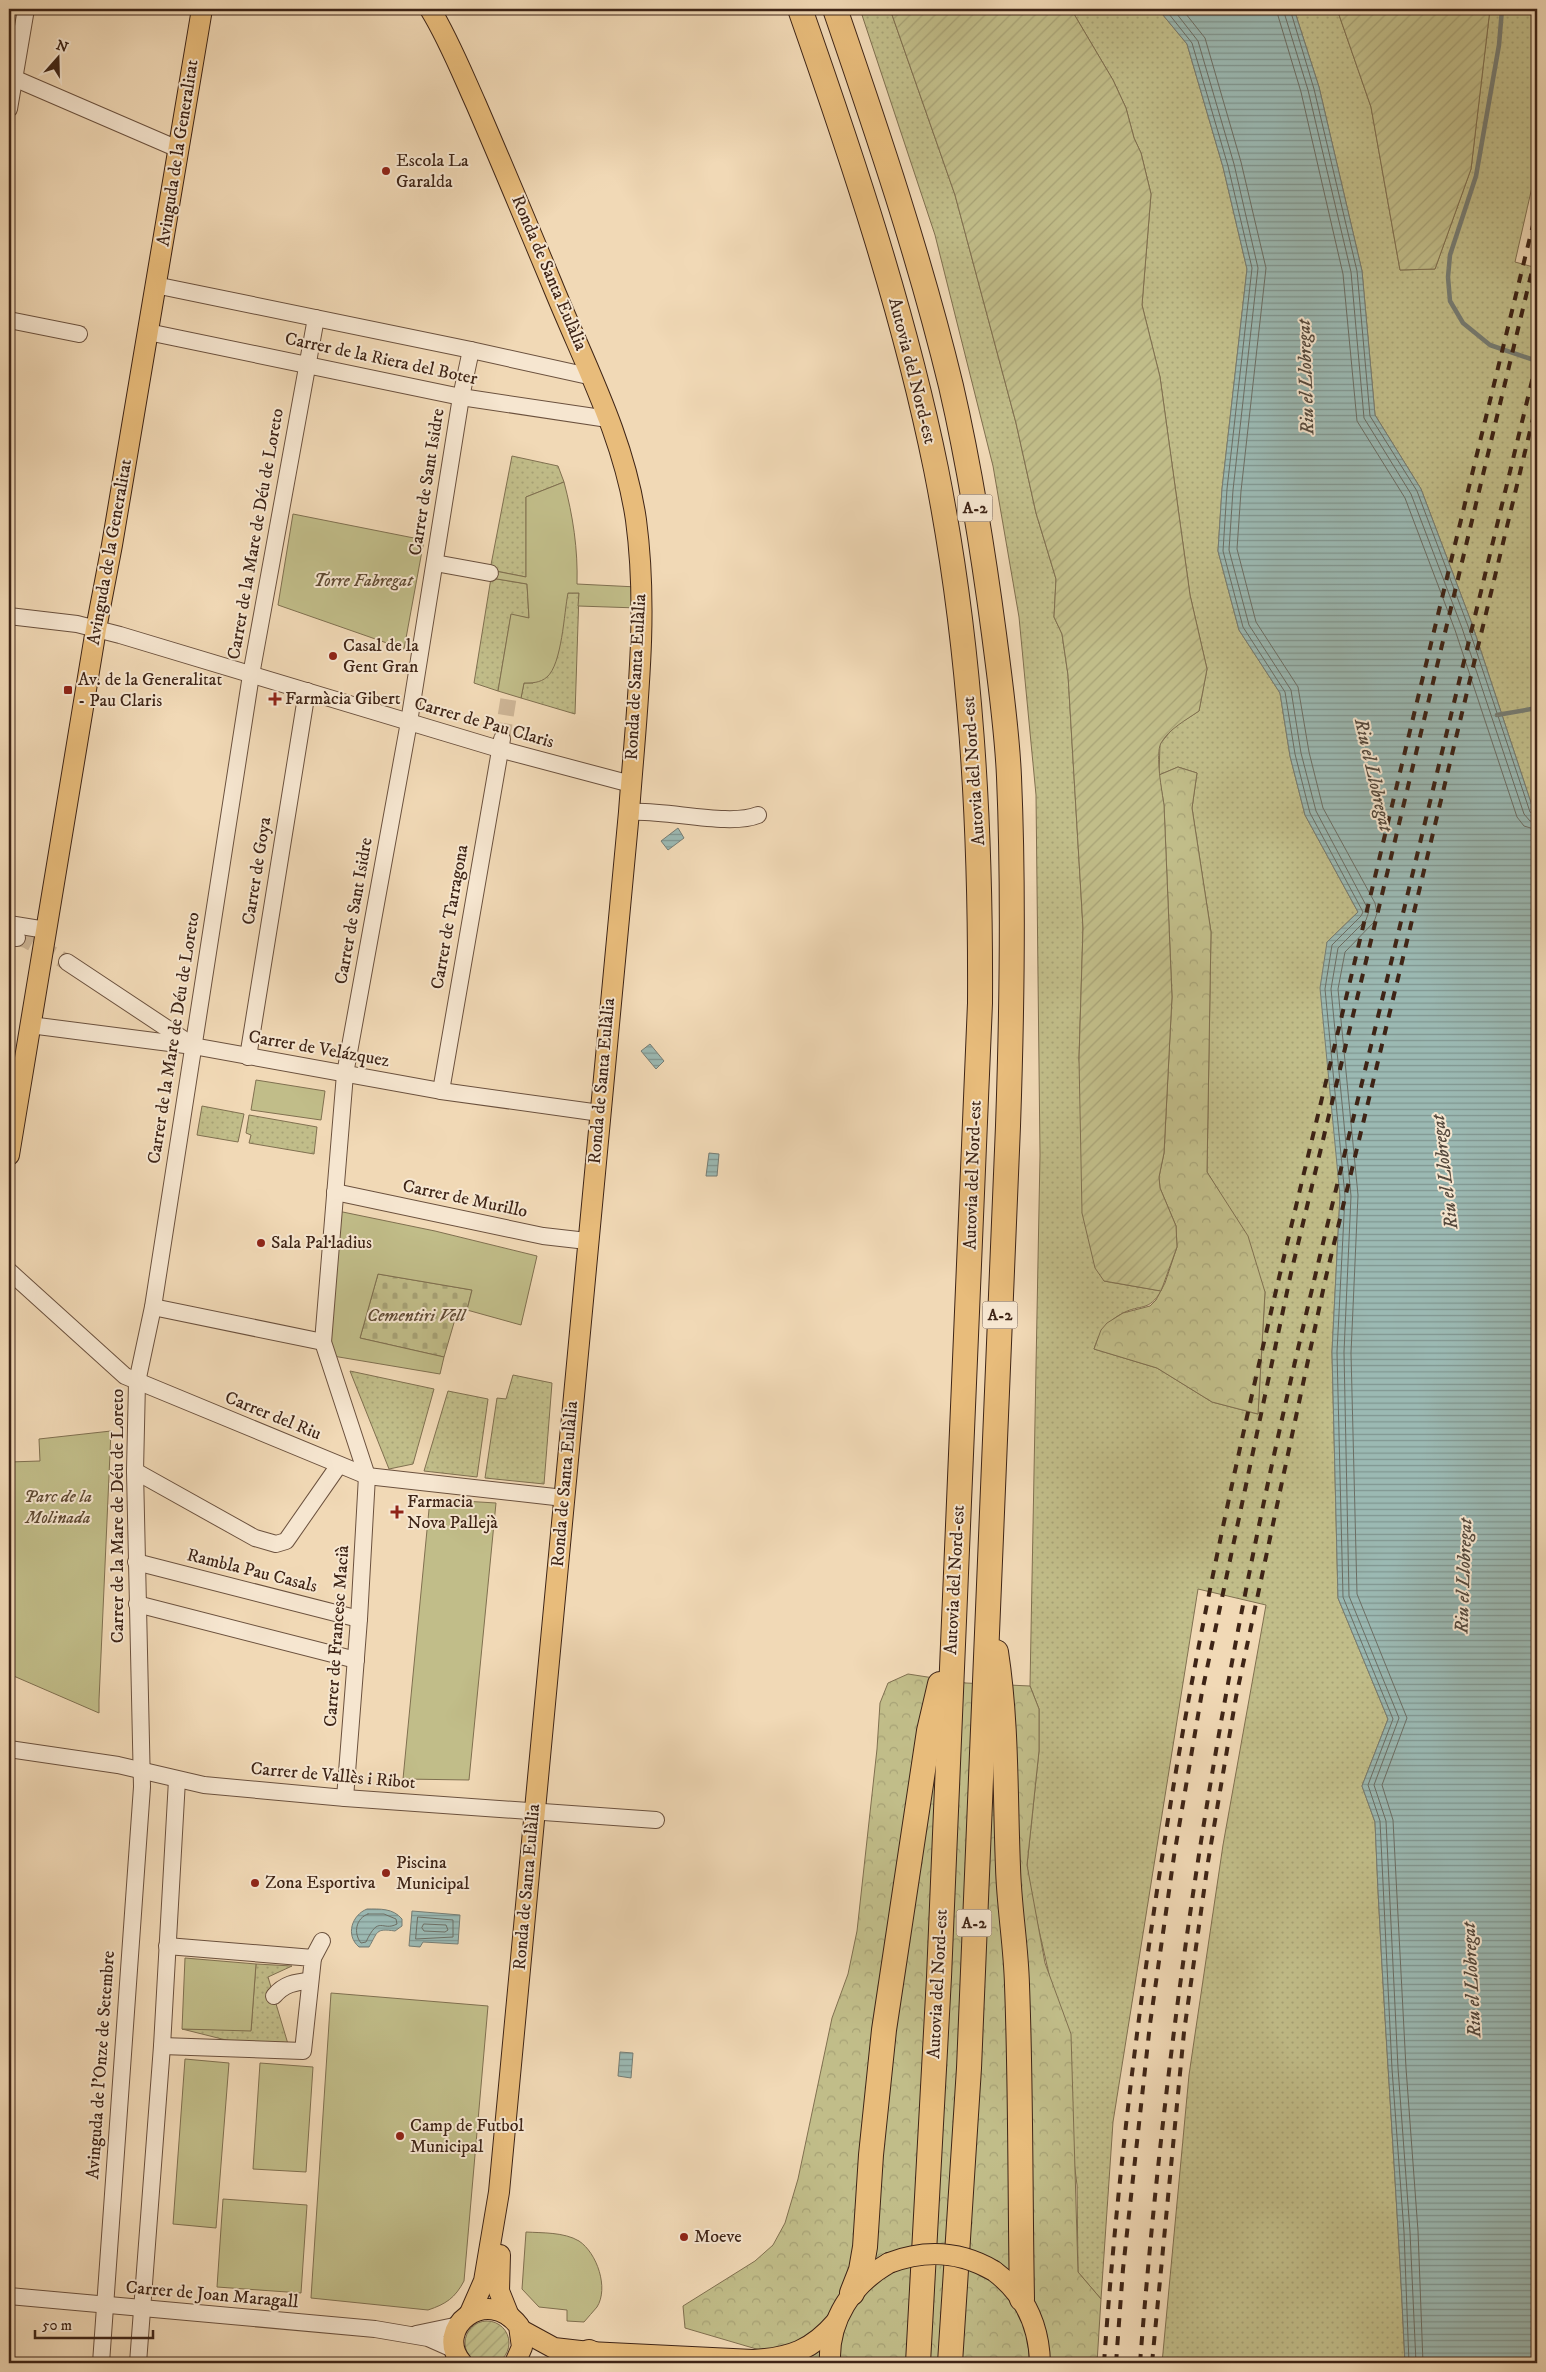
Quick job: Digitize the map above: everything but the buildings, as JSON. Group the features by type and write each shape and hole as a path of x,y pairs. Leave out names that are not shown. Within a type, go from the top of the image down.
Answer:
{"highway":[{"name":"Autovia del Nord-est","path":"800,9 863,194 893,293 935,468 950,550 969,692 981,895 980,1003 939,1977 918,2363"},
{"name":"Autovia del Nord-est","path":"835,9 900,200 951,388 981,538 1001,690 1009,774 1012,1001 969,2068 950,2363"},
{"path":"988,1604 1002,1690 1008,1870 1017,1981 1022,2130 1020,2207 1022,2299"},
{"path":"852,2293 861,2270 865,2247 870,2154 892,1975 929,1731 953,1634"},
{"path":"589,2352 613,2363"}],"main road":[{"name":"Avinguda de la Generalitat","path":"9,1155 96,629 202,9"},
{"name":"Ronda de Santa Eulàlia","path":"430,9 461,72 508,177 593,377 630,491 636,518 640,569 641,655 631,784 499,2192 486,2273 465,2319 455,2334 458,2357"},
{"name":"Ronda de Santa Eulàlia","path":"499,2192 502,2222 499,2283 502,2301 515,2323"},
{"path":"830,2363 836,2322 852,2293 864,2281 889,2263 919,2254 944,2253 968,2258 994,2271 1013,2287 1022,2299 1037,2332 1040,2363"},
{"path":"465,2319 488,2308 554,2348 589,2352 753,2360 778,2363"},
{"path":"753,2360 780,2356 813,2345 836,2322"},
{"path":"515,2323 522,2347 515,2363"},
{"path":"515,2363 554,2348"}],"street":[{"path":"9,109 11,77 26,9"},
{"path":"11,77 178,149"},
{"name":"Carrer de la Riera del Boter","path":"155,285 593,377"},
{"name":"Carrer de la Mare de Déu de Loreto","path":"141,1770 135,1471 137,1382 154,1308 251,675 316,318"},
{"path":"9,320 79,334"},
{"name":"Carrer de la Riera del Boter","path":"148,332 461,397 608,419"},
{"name":"Carrer de Sant Isidre","path":"367,1476 322,1342 344,1074 409,722 461,397 471,350"},
{"path":"435,563 490,573"},
{"name":"Carrer de Pau Claris","path":"9,616 77,624 96,629 409,722 500,744 631,784"},
{"name":"Carrer de Goya","path":"248,1057 306,691"},
{"name":"Carrer de Tarragona","path":"441,1092 500,744"},
{"path":"628,812 649,810 734,819 748,819 758,815"},
{"path":"9,924 46,930"},
{"path":"67,962 193,1046"},
{"path":"135,1039 142,1034 147,1026 146,1015"},
{"name":"Carrer de Velázquez","path":"30,1025 193,1046 441,1092 600,1113"},
{"name":"Carrer de Murillo","path":"335,1192 547,1237 587,1241"},
{"name":"Carrer del Riu","path":"9,1271 125,1376 339,1465 367,1476 564,1498"},
{"path":"154,1308 322,1342"},
{"path":"135,1471 255,1538 276,1544 286,1541 339,1465"},
{"name":"Carrer de Francesc Macià","path":"345,1798 359,1619 367,1476"},
{"name":"Rambla Pau Casals","path":"136,1562 359,1619"},
{"path":"137,1604 356,1660"},
{"name":"Carrer de Vallès i Ribot","path":"9,1750 141,1770 204,1785 345,1798 656,1820"},
{"name":"Avinguda de l'Onze de Setembre","path":"101,2363 141,1770"},
{"path":"138,2363 162,2046 177,1780"},
{"path":"162,2046 302,2052 313,1958 322,1941"},
{"path":"167,1946 297,1950 313,1958"},
{"path":"274,1996 280,1989 290,1983 310,1980"},
{"name":"Carrer de Joan Maragall","path":"9,2296 411,2334 428,2338 458,2357"},
{"name":"Carrer de Joan Maragall","path":"411,2334 425,2333 465,2319"}],"green space":[{"path":"860,9 890,9 955,195 1016,423 1036,513 1056,579 1054,617 1062,634 1068,675 1083,928 1079,1059 1104,1281 1161,1291 1157,1298 1148,1305 1129,1310 1112,1320 1101,1333 1094,1349 1157,1368 1212,1402 1258,1414 1265,1292 1218,1190 1207,1172 1211,932 1192,808 1197,773 1178,767 1159,775 1160,744 1174,727 1199,711 1207,669 1190,595 1160,377 1142,305 1151,194 1141,153 1134,138 1126,108 1113,80 1071,9 1158,9 1187,44 1223,167 1247,269 1222,489 1218,551 1239,630 1280,693 1290,756 1305,815 1358,912 1327,942 1340,1196 1332,1352 1338,1598 1388,1719 1362,1786 1375,1822 1405,2363 1162,2363 1189,2075 1223,1845 1266,1605 1198,1589 1113,2122 1101,2299 1078,2272 1077,2185 1051,1983 1031,1895 1027,1865 1039,1751 1039,1709 1030,1686 1040,1155 1036,795 1019,617 993,466 935,235"},
{"path":"890,9 1071,9 1113,80 1126,108 1134,138 1141,153 1151,194 1142,305 1160,377 1190,595 1207,669 1199,711 1168,733 1159,748 1164,805 1172,997 1164,1153 1159,1177 1160,1188 1176,1226 1177,1247 1161,1291 1104,1281 1095,1268 1082,1213 1079,1059 1083,928 1068,675 1062,634 1054,617 1056,579 1036,513 1016,423 955,195"},
{"path":"1294,9 1337,9 1371,107 1400,270 1435,269 1471,169 1490,9 1537,9 1537,165 1515,262 1537,268 1537,309 1533,328 1537,330 1537,821 1472,624 1421,489 1375,415 1362,271 1319,87"},
{"path":"1337,9 1490,9 1471,169 1435,269 1400,270 1371,107"},
{"path":"512,456 558,466 564,482 526,497 526,577 490,570"},
{"path":"564,482 574,533 577,558 577,584 637,587 638,608 578,606 579,593 568,593 562,638 552,670 542,680 524,683 521,698 498,691 511,614 529,618 527,584 491,578 490,570 526,577 526,497"},
{"name":"Torre Fabregat","path":"293,514 424,540 404,649 278,605"},
{"path":"491,578 527,584 529,618 511,615 498,691 474,683"},
{"path":"567,593 579,593 575,714 521,698 524,683 533,683 557,657"},
{"path":"1178,767 1197,773 1192,808 1211,932 1207,1172 1248,1236 1265,1292 1258,1414 1212,1402 1157,1368 1094,1349 1101,1330 1107,1323 1123,1313 1150,1306 1156,1300 1165,1283 1177,1247 1176,1226 1160,1188 1159,1177 1164,1153 1172,997 1164,805 1159,775"},
{"path":"256,1080 325,1091 321,1120 251,1110"},
{"path":"202,1106 244,1114 238,1142 197,1135"},
{"path":"249,1115 317,1127 314,1154 249,1143 251,1135 246,1133"},
{"path":"333,1210 435,1231 537,1256 521,1325 467,1310 472,1290 378,1274 360,1338 444,1357 440,1374 327,1355"},
{"name":"Cementiri Vell","path":"378,1274 472,1290 467,1310 458,1309 444,1357 360,1338"},
{"path":"350,1371 434,1389 413,1464 389,1469"},
{"path":"513,1375 552,1383 544,1484 485,1478 497,1398 506,1399"},
{"path":"448,1391 488,1399 477,1477 424,1471"},
{"name":"Parc de la Molinada","path":"111,1431 99,1713 9,1674 9,1462 40,1461 39,1439"},
{"path":"430,1499 496,1503 469,1780 403,1779"},
{"path":"908,1674 966,1683 1030,1686 1039,1709 1039,1751 1027,1865 1045,1963 1071,2034 1078,2272 1101,2299 1097,2363 804,2363 685,2328 683,2306 755,2261 773,2245 785,2223 798,2179 832,2018 848,1974 857,1931 877,1749 880,1703 888,1683"},
{"path":"185,1958 256,1964 251,2031 182,2029"},
{"path":"256,1964 292,1966 268,1977 288,2044 250,2046 182,2029 251,2030"},
{"name":"Camp de Futbol Municipal","path":"331,1993 488,2006 464,2281 449,2300 428,2310 311,2298"},
{"path":"185,2059 229,2063 216,2228 173,2224"},
{"path":"260,2063 313,2067 306,2172 253,2169"},
{"path":"223,2199 307,2205 301,2293 217,2287"},
{"path":"526,2232 573,2238 579,2241 591,2254 599,2271 602,2290 597,2307 584,2322 567,2321 567,2310 539,2307 522,2289"},
{"path":"483,2321 491,2321 503,2327 509,2343 503,2359 491,2365 483,2365 471,2359 465,2347 465,2339 471,2327"}],"water":[{"name":"Riu el Llobregat","path":"1158,9 1294,9 1319,87 1362,271 1375,415 1421,489 1472,624 1537,821 1537,2363 1405,2363 1375,1822 1362,1786 1388,1719 1338,1598 1332,1352 1340,1196 1320,988 1327,942 1358,912 1305,815 1290,756 1280,693 1239,630 1218,551 1222,489 1247,269 1223,167 1187,44"},
{"path":"678,828 684,838 668,850 661,841"},
{"path":"650,1044 664,1061 656,1069 641,1051"},
{"path":"709,1153 719,1154 717,1176 706,1176"},
{"path":"367,1909 386,1910 395,1913 402,1919 402,1926 395,1931 380,1931 369,1947 359,1947 352,1937 352,1926 357,1916"},
{"path":"412,1911 460,1915 458,1944 423,1942 420,1947 409,1946"},
{"path":"620,2052 633,2053 631,2078 618,2076"}],"waterway":[{"path":"1502,9 1499,45 1476,176 1450,255 1448,277 1450,301 1463,323 1490,345 1537,361"},
{"path":"1497,715 1537,708"}],"tunnel":[{"path":"502,739 509,695"},
{"path":"17,938 26,940 67,962"}],"railway":[{"path":"1104,2363 1121,2173 1144,1984 1179,1752 1220,1540 1267,1329 1414,712 1537,209"},
{"path":"1116,2363 1123,2269 1150,2024 1174,1856 1202,1692 1291,1273 1537,250"},
{"path":"1140,2363 1158,2171 1194,1885 1226,1695 1258,1528 1306,1314 1537,360"},
{"path":"1152,2363 1184,2032 1208,1862 1236,1697 1325,1281 1537,402"}],"place":[{"name":"Escola La Garalda","path":"386,171"},
{"name":"Casal de la Gent Gran","path":"333,656"},
{"name":"Av. de la Generalitat - Pau Claris","path":"68,690"},
{"name":"Farmàcia Gibert","path":"275,699"},
{"name":"Sala Pal·ladius","path":"261,1243"},
{"name":"Farmacia Nova Pallejà","path":"397,1512"},
{"name":"Piscina Municipal","path":"386,1873"},
{"name":"Zona Esportiva","path":"255,1883"},
{"name":"Camp de Futbol Municipal","path":"400,2136"},
{"name":"Moeve","path":"684,2237"}]}
